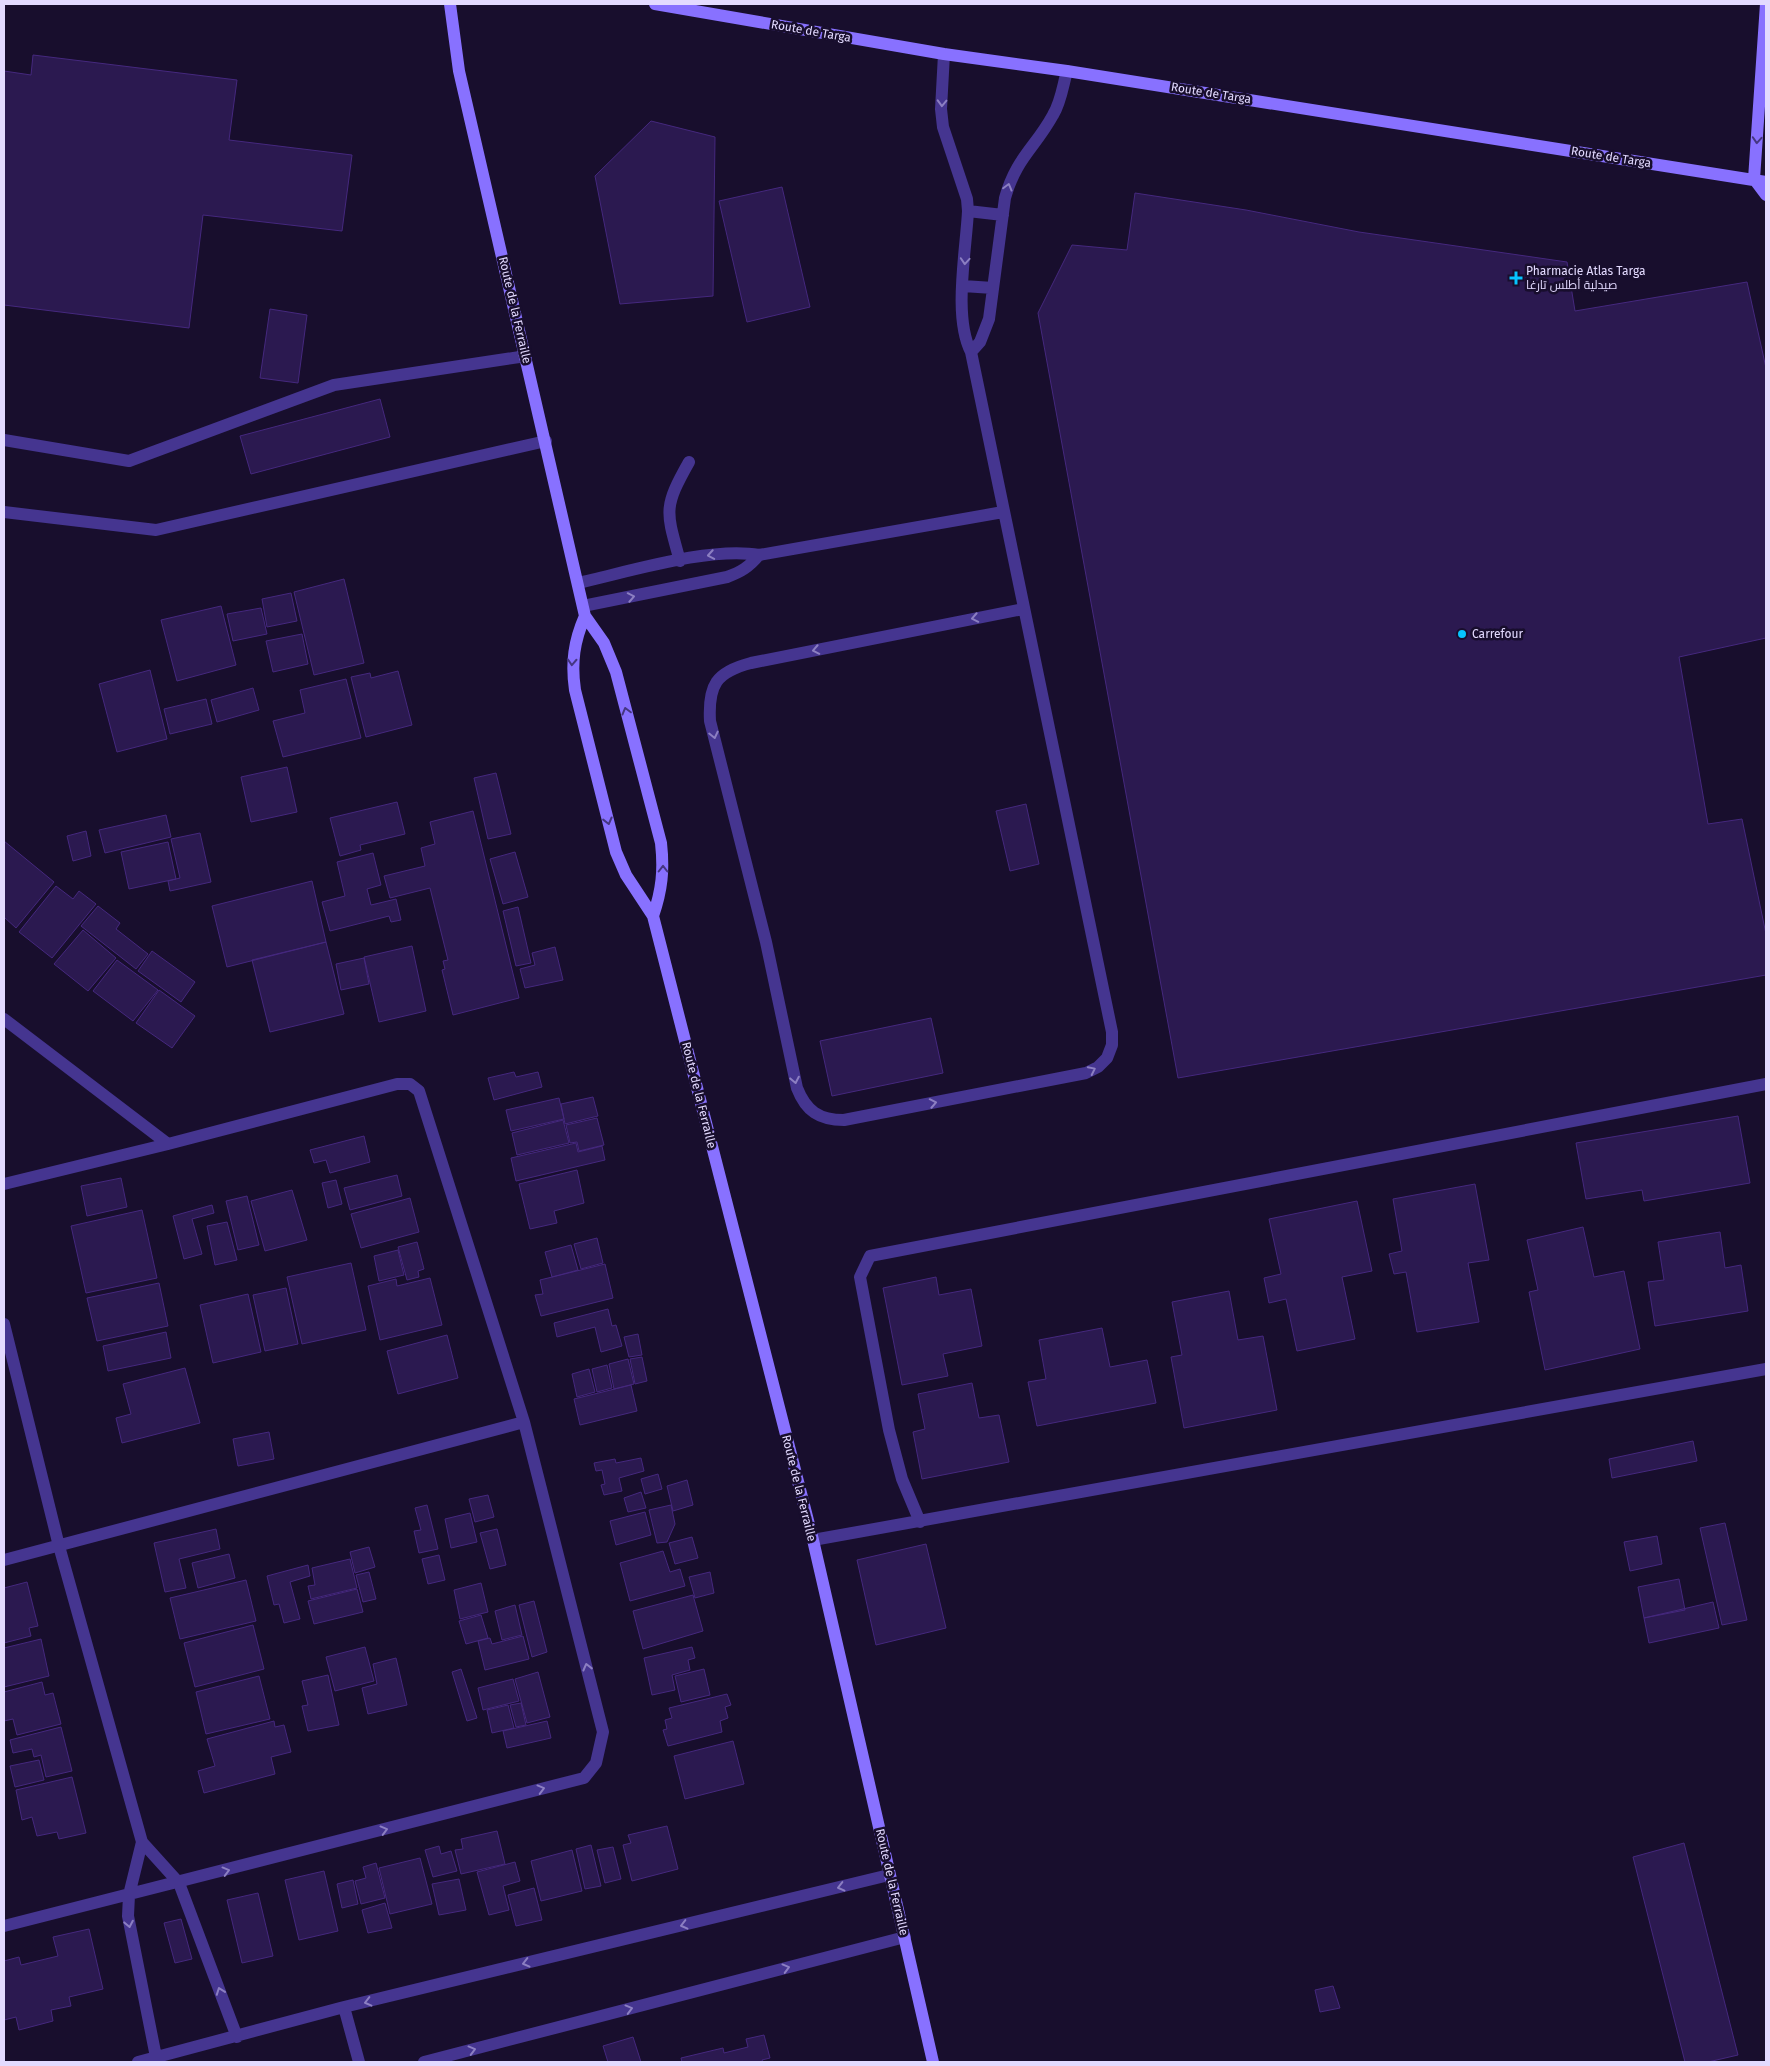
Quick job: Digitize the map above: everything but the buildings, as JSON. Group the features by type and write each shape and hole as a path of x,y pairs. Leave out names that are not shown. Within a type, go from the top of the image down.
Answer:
{"street":[{"name":"Route de la Ferraille","path":"450,4 459,71 546,440 584,611 604,643 616,672 661,843 664,868 662,892 653,916"},
{"name":"Route de Targa","path":"655,4 944,54 1066,70 1760,181"},
{"path":"1766,4 1760,181 1766,195"},
{"path":"944,54 941,109 944,127 967,199 968,211 962,327 971,352 1023,609 1101,968 1112,1032 1112,1045 1107,1058 1098,1068 1086,1073 844,1120 828,1120 814,1114 803,1102 797,1088 762,923 710,721 709,701 716,682 731,668 1023,609"},
{"path":"971,352 984,333 993,288 1005,198 1014,170 1054,114 1066,70"},
{"path":"968,211 1003,215"},
{"path":"963,286 993,288"},
{"path":"4,440 129,461 334,385 526,356"},
{"path":"4,512 156,530 546,440"},
{"path":"680,561 669,521 668,510 675,488 689,462"},
{"path":"578,583 732,552 759,555 1003,512"},
{"path":"584,611 727,577 751,565 759,555"},
{"name":"Route de la Ferraille","path":"584,611 573,652 572,671 575,690 616,852 626,875 653,916 813,1540 933,2062"},
{"path":"4,1019 168,1144"},
{"path":"4,1184 168,1144 397,1084 410,1084 420,1092 524,1422 603,1732 596,1763 584,1778 179,1883 4,1926"},
{"path":"920,1522 902,1479 889,1430 860,1277 870,1256 1766,1084"},
{"path":"4,1324 59,1546 142,1842 179,1883 237,2037"},
{"path":"813,1540 1766,1369"},
{"path":"4,1560 524,1422"},
{"path":"142,1842 128,1895 128,1916 156,2057"},
{"path":"138,2062 344,2007 889,1875"},
{"path":"424,2062 905,1938"},
{"path":"344,2007 359,2062"}],"place":[{"name":"Pharmacie Atlas Targa صيدلية أطلس تارغا","path":"1516,278"},
{"name":"Carrefour","path":"1462,634"}]}
